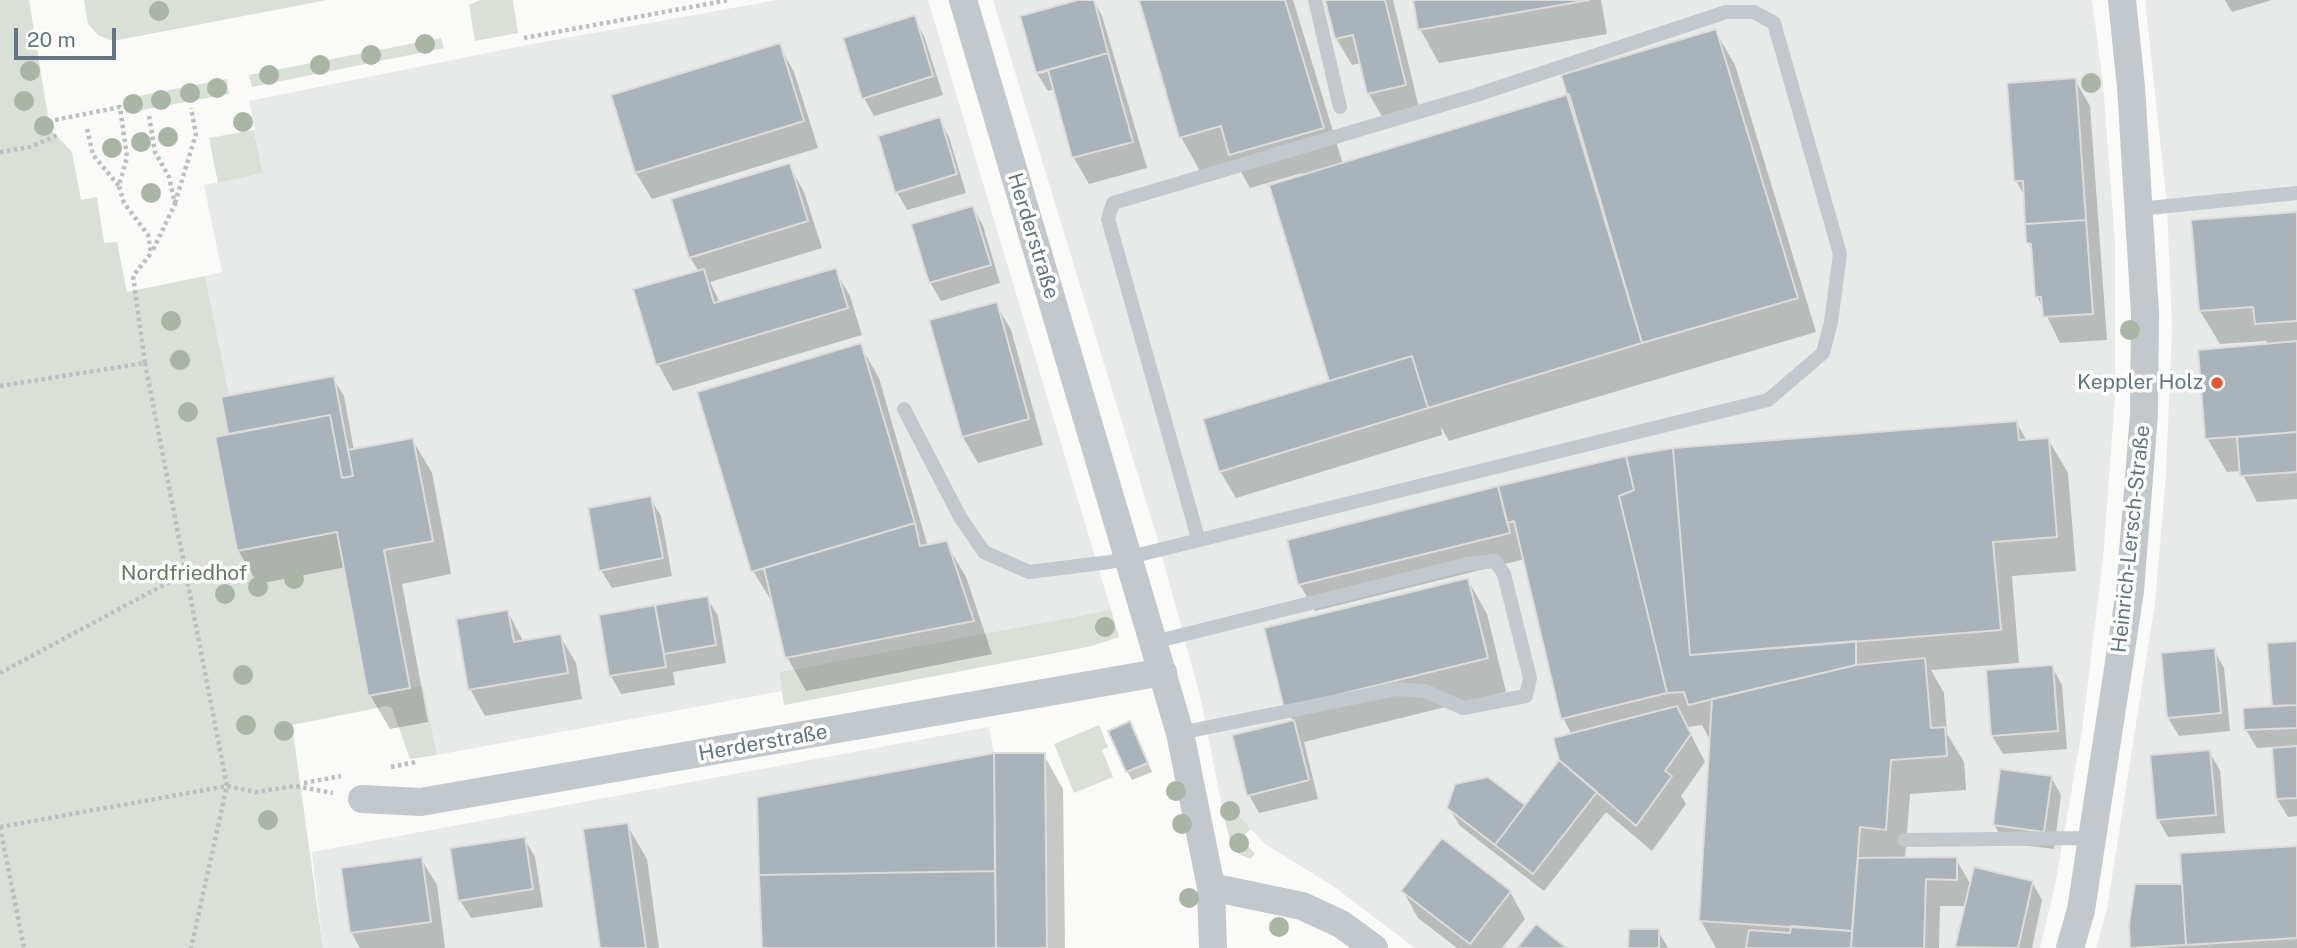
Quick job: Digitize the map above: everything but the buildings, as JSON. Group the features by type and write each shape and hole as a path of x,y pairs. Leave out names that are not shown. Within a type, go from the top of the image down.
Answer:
{"street":[{"name":"Herderstraße","path":"963,0 1180,733 1211,887 1213,948"},
{"name":"Heinrich-Lersch-Straße","path":"2070,948 2081,910 2130,591 2144,414 2144,313 2139,209 2122,0"},
{"name":"Herderstraße","path":"362,799 421,802 1163,673"},
{"path":"1211,887 1302,906 1341,924 1374,948"}],"lane":[{"path":"1315,0 1340,107"},
{"path":"904,409 960,517 984,552 1029,572 1104,564 1198,538 1612,441 1768,400 1823,353 1831,322 1840,254 1774,23 1754,12 1726,12 1476,95 1113,203 1108,219 1198,538"},
{"path":"2139,209 2297,193"},
{"path":"1154,642 1467,564 1495,561 1504,573 1530,678 1526,696 1463,708 1426,691 1397,689 1180,733"},
{"path":"1904,840 2092,838"}],"path":[{"path":"524,38 729,0"},
{"path":"55,120 120,107 127,156 119,186"},
{"path":"191,108 196,134 175,204 151,253 133,276 145,363 227,786 191,948"},
{"path":"149,116 155,152 169,177 175,204"},
{"path":"87,129 93,155 119,186 124,203 148,235 151,253"},
{"path":"0,152 30,147 58,135"},
{"path":"0,386 145,363"},
{"path":"0,673 184,574"},
{"path":"24,948 0,827 227,786 256,792 304,787"}],"shaded area":[{"path":"777,0 928,0 1111,610 779,672 782,691 437,755 423,685 410,688 384,550 412,438 348,450 229,396 205,276 222,272 204,185 263,173 249,101 532,44"},
{"path":"993,0 2092,0 2103,83 2115,242 2115,398 2103,559 2082,730 2055,886 2040,948 1415,948 1333,886 1265,844 1236,813 1224,817 1200,696 1156,534"},
{"path":"2145,0 2297,0 2297,948 2096,948 2107,909 2155,603 2166,474 2172,329 2167,206"},
{"path":"989,727 994,753 997,948 323,948 312,852"}],"green space":[{"name":"Nordfriedhof","path":"0,0 29,0 50,129 72,152 81,200 97,197 104,243 117,242 127,292 205,276 229,395 334,376 348,450 413,438 433,541 384,550 410,688 423,685 437,755 410,759 392,708 387,706 292,725 323,948 0,948"},
{"path":"84,0 327,0 113,41 98,35 88,24"},
{"path":"480,0 513,0 518,33 475,41 469,5"},
{"path":"441,38 444,48 252,87 249,75"},
{"path":"227,79 229,94 126,113 123,99"},
{"path":"254,130 263,173 218,183 209,138"},
{"path":"1111,610 1119,637 1092,646 784,705 779,672"},
{"path":"1099,725 1108,747 1102,750 1113,777 1074,793 1054,744"},
{"path":"1236,813 1251,829 1241,838 1255,854 1250,859 1239,854 1230,840 1224,817"}],"place":[{"name":"Keppler Holz","path":"2217,383"}]}
